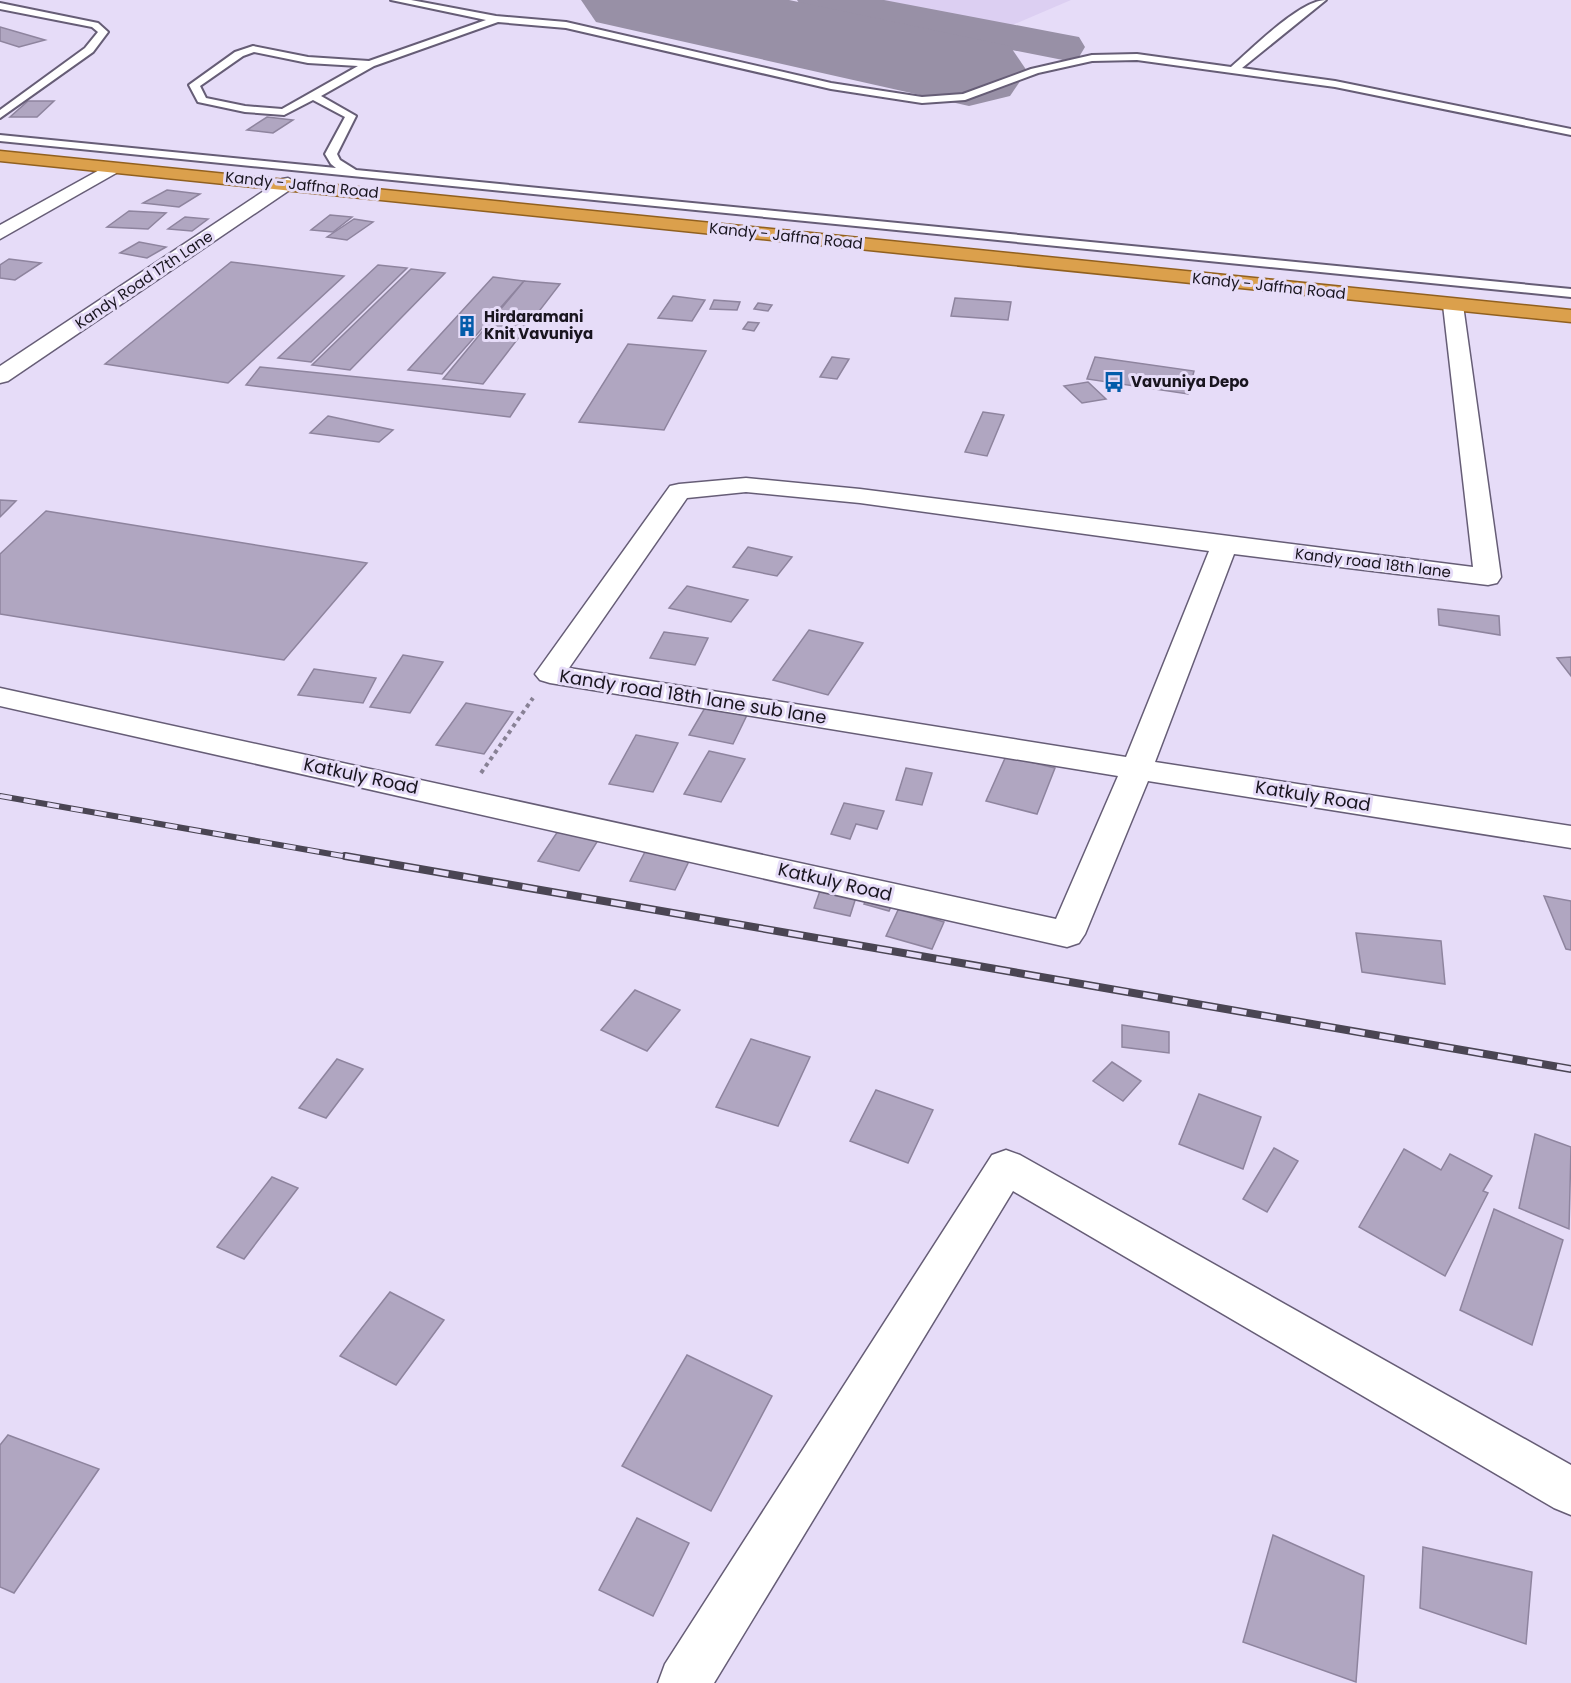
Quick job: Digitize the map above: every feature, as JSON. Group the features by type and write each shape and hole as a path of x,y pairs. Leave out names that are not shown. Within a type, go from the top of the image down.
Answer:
{"highway":[{"name":"Kandy - Jaffna Road","path":"0,156 288,183 1571,316"}],"street":[{"path":"0,233 112,168"},
{"name":"Kandy Road 17th Lane","path":"2,373 288,183"},
{"name":"Kandy road 18th lane","path":"1224,545 1488,577 1453,305"},
{"name":"Kandy road 18th lane sub lane","path":"1137,769 550,674 679,491 746,485 860,496 1224,545"},
{"path":"1137,769 1224,545"},
{"name":"Katkuly Road","path":"0,697 1067,934 1137,769 1571,837"},
{"path":"684,1683 1006,1167 1571,1491"}],"lane":[{"path":"396,0 497,20 566,25 831,86 922,100 965,97 1035,71 1092,58 1137,57 1335,84 1571,132"},
{"path":"1235,69 1275,34 1321,0"},
{"path":"0,6 95,25 103,32 89,50 0,115"},
{"path":"370,64 308,60 253,49 239,54 194,85 202,100 245,109 284,112 370,64 497,20"},
{"path":"269,163 303,161 331,154 351,117 312,95"},
{"path":"0,138 1571,293"},
{"path":"331,154 335,162 351,171"}],"path":[{"path":"463,798 550,674"}],"shaded area":[{"path":"818,0 1071,0 991,34"}],"building":[{"path":"0,27 45,40 19,47 0,41"},
{"path":"28,101 54,101 37,117 10,117"},
{"path":"267,117 293,120 273,133 247,130"},
{"path":"167,190 200,194 179,207 143,203"},
{"path":"129,211 166,213 148,229 107,227"},
{"path":"330,215 352,217 333,232 311,230"},
{"path":"185,217 208,219 192,231 168,229"},
{"path":"354,219 373,222 347,240 327,237"},
{"path":"139,242 166,247 147,258 120,253"},
{"path":"9,259 41,263 15,280 0,278 0,265"},
{"path":"231,262 344,276 228,383 105,364"},
{"path":"378,265 407,268 311,362 278,358"},
{"path":"411,269 445,273 350,370 312,365"},
{"name":"Hirdaramani Knit Vavuniya","path":"493,277 524,281 442,374 408,370"},
{"path":"524,281 560,284 483,384 443,379"},
{"path":"673,296 705,300 692,321 658,318"},
{"path":"955,298 1011,302 1008,320 951,316"},
{"path":"714,300 740,302 737,310 710,309"},
{"path":"758,303 772,305 768,311 754,309"},
{"path":"748,322 759,323 754,331 743,329"},
{"path":"628,344 706,351 664,430 579,422"},
{"path":"832,357 849,359 837,379 820,377"},
{"path":"1095,357 1194,371 1188,394 1087,379"},
{"path":"260,367 525,394 510,417 246,385"},
{"path":"1088,382 1106,399 1082,403 1064,386"},
{"path":"983,412 1004,415 987,456 965,452"},
{"path":"328,416 393,430 379,442 310,433"},
{"path":"0,500 16,501 0,517"},
{"path":"46,511 367,563 284,660 0,614 0,554"},
{"path":"748,547 792,557 777,576 733,567"},
{"path":"687,586 748,600 731,622 669,608"},
{"path":"1438,609 1499,616 1500,635 1439,625"},
{"path":"809,630 863,643 828,695 773,680"},
{"path":"664,632 708,638 695,665 650,658"},
{"path":"403,655 443,662 410,713 370,707"},
{"path":"1571,657 1571,676 1557,658"},
{"path":"314,669 376,678 363,703 298,695"},
{"path":"466,703 513,712 484,754 436,745"},
{"path":"706,706 748,713 733,744 689,735"},
{"path":"636,735 678,743 653,792 609,784"},
{"path":"709,751 745,759 721,802 684,794"},
{"path":"1006,756 1055,768 1037,814 986,801"},
{"path":"906,768 932,773 922,805 896,800"},
{"path":"844,803 884,811 877,829 856,824 850,839 831,834"},
{"path":"560,828 600,837 579,871 538,861"},
{"path":"649,844 693,853 675,890 630,881"},
{"path":"822,885 858,891 850,916 814,908"},
{"path":"870,893 894,900 889,911 864,904"},
{"path":"1544,896 1571,901 1571,950 1566,949"},
{"path":"899,908 944,922 932,949 886,936"},
{"path":"1356,933 1441,941 1445,984 1362,972"},
{"path":"635,990 680,1010 647,1051 601,1030"},
{"path":"1122,1025 1169,1032 1169,1053 1122,1047"},
{"path":"751,1039 810,1057 778,1126 716,1107"},
{"path":"337,1059 363,1069 326,1118 299,1108"},
{"path":"1112,1062 1141,1081 1123,1101 1093,1081"},
{"path":"876,1090 933,1110 908,1163 850,1141"},
{"path":"1199,1094 1261,1117 1243,1169 1179,1144"},
{"path":"1535,1134 1571,1147 1569,1229 1519,1208"},
{"path":"1274,1148 1298,1161 1267,1212 1243,1199"},
{"path":"1404,1149 1441,1170 1450,1154 1492,1176 1483,1191 1488,1193 1445,1276 1359,1227"},
{"path":"272,1177 298,1188 244,1259 217,1247"},
{"path":"1494,1209 1563,1240 1532,1345 1460,1310"},
{"path":"390,1292 444,1320 396,1385 340,1356"},
{"path":"687,1355 772,1396 711,1511 622,1466"},
{"path":"8,1435 99,1469 14,1593 0,1587 0,1445"},
{"path":"637,1518 689,1543 653,1616 599,1590"},
{"path":"1273,1535 1364,1576 1356,1682 1243,1642"},
{"path":"1423,1547 1532,1572 1526,1644 1420,1608"}],"taxiway":[{"path":"674,9 700,0"},
{"path":"818,0 1063,47"}],"runway":[{"path":"633,0 969,71"}],"railway":[{"path":"0,796 354,858"},
{"path":"345,856 1571,1069"}],"place":[{"name":"Hirdaramani Knit Vavuniya","path":"467,326"},
{"name":"Vavuniya Depo","path":"1114,382"}]}
